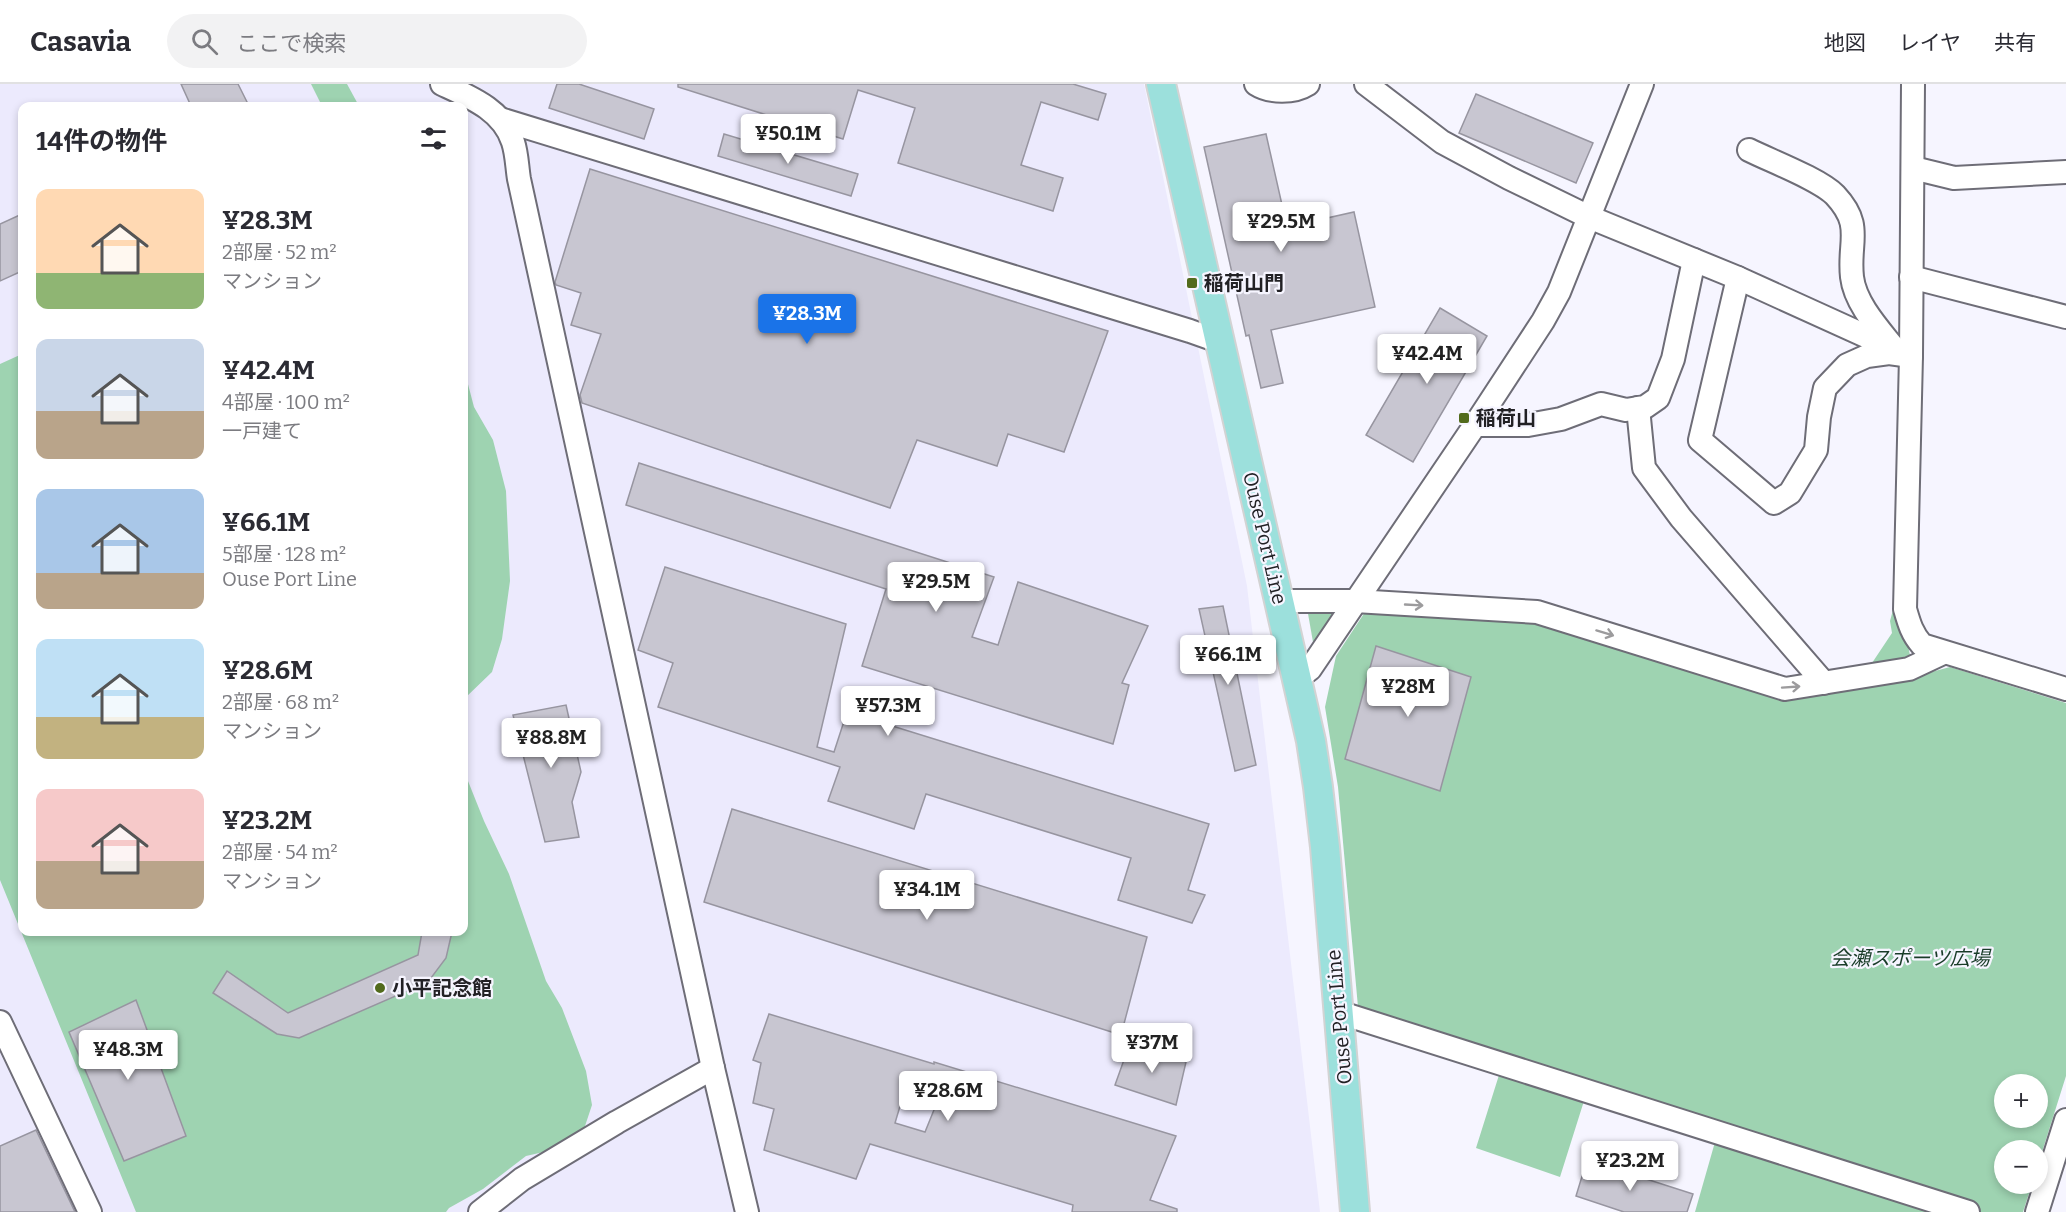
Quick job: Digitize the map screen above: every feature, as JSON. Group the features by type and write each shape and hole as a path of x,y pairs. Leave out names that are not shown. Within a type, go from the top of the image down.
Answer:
{"main road":[{"name":"Ouse Port Line","path":"1161,84 1297,678 1318,787 1355,1212"}],"street":[{"path":"442,84 487,107 500,119 513,141 532,238 713,1068 747,1212"},
{"path":"1256,84 1282,91 1304,87 1308,84"},
{"path":"1366,84 1442,142 1589,217 1738,278 1902,352"},
{"path":"1297,678 1310,669 1543,321 1559,292 1642,84"},
{"path":"1913,84 1911,277 1902,352 1905,609 1914,636 1922,645 2066,689"},
{"path":"500,119 1221,342"},
{"path":"1749,150 1804,176 1833,193 1847,211 1853,223 1852,279 1865,311 1902,352"},
{"path":"1912,168 1954,178 2066,172"},
{"path":"1475,425 1528,425 1561,419 1601,404 1626,410 1644,407 1658,398 1670,369 1694,260"},
{"path":"1911,277 2066,317"},
{"path":"1738,278 1701,440 1774,503 1790,492 1816,450 1825,388 1847,364 1867,356 1902,352"},
{"path":"1638,408 1644,468 1688,526 1824,683"},
{"path":"1279,601 1355,602 1537,612 1785,689 1909,669 1943,652"},
{"path":"1338,1012 1968,1212"},
{"path":"0,1022 90,1212"},
{"path":"480,1212 522,1179 713,1068"},
{"path":"2037,1212 2066,1119"}],"shaded area":[{"path":"0,84 1144,84 1247,586 1320,1212 0,1212"}],"green space":[{"path":"311,84 347,84 357,102 320,102"},
{"path":"18,356 18,924 0,880 0,364"},
{"path":"468,384 474,407 493,440 506,491 510,581 502,639 492,672 468,695"},
{"path":"1307,608 1331,611 1332,616 1317,641 1313,642"},
{"path":"1900,608 1911,660 1868,669 1892,633 1890,621 1893,610"},
{"name":"会瀬スポーツ広場","path":"1367,609 1537,618 1784,697 1909,678 1950,667 2066,703 2066,1076 2046,1140 1994,1140 1994,1194 2029,1194 2023,1212 1695,1212 1719,1128 1589,1085 1560,1177 1476,1148 1505,1056 1358,1007 1338,787 1325,707 1336,656"},
{"path":"468,781 509,874 546,981 562,1008 586,1071 592,1105 581,1138 548,1151 526,1156 483,1189 449,1208 446,1212 136,1212 23,936 468,936"}],"building":[{"path":"181,84 238,84 247,102 189,102"},
{"path":"557,84 579,84 654,109 644,139 549,108"},
{"path":"678,84 1073,84 1106,94 1098,120 1041,102 1021,165 1063,178 1053,211 898,163 915,108 858,90 843,139 678,87"},
{"path":"1476,94 1593,143 1576,183 1459,133"},
{"path":"724,134 858,174 851,196 718,156"},
{"path":"1266,134 1287,227 1354,212 1375,307 1271,330 1283,383 1261,388 1249,335 1246,336 1204,147"},
{"path":"590,169 1108,331 1064,452 1008,434 997,466 917,440 890,508 582,403 580,395 601,334 571,325 581,293 556,285 555,282"},
{"path":"18,216 18,273 0,281 0,224"},
{"path":"1440,308 1487,336 1413,462 1366,435"},
{"path":"639,463 994,577 972,637 998,645 1018,582 1148,626 1122,683 1129,685 1113,744 862,666 886,589 626,505"},
{"path":"665,567 846,624 817,747 834,752 847,712 1209,824 1188,890 1205,895 1192,923 1118,900 1131,858 926,794 914,829 828,801 840,767 658,707 673,663 638,650"},
{"path":"1223,606 1256,765 1235,771 1199,609"},
{"path":"1376,646 1471,677 1440,791 1345,759"},
{"path":"566,705 581,772 572,802 579,837 545,842 513,715"},
{"path":"732,809 1147,937 1121,1035 704,902"},
{"name":"小平記念館","path":"421,936 451,936 446,958 428,982 299,1038 277,1034 213,993 227,971 288,1013 418,955"},
{"path":"136,1000 186,1136 124,1161 69,1032"},
{"path":"769,1014 1176,1136 1150,1200 1177,1209 1177,1212 1072,1212 1073,1205 870,1144 856,1179 764,1150 774,1109 753,1103 761,1063 753,1060","holes":["906,1086 940,1095 925,1132 895,1123"]},
{"path":"1130,1043 1186,1062 1176,1105 1115,1085"},
{"path":"36,1130 75,1212 0,1212 0,1146"},
{"path":"1587,1160 1693,1194 1687,1212 1624,1212 1576,1196"}],"place":[{"name":"稲荷山門","path":"1192,283"},
{"name":"稲荷山","path":"1464,418"},
{"name":"小平記念館","path":"380,988"}]}
